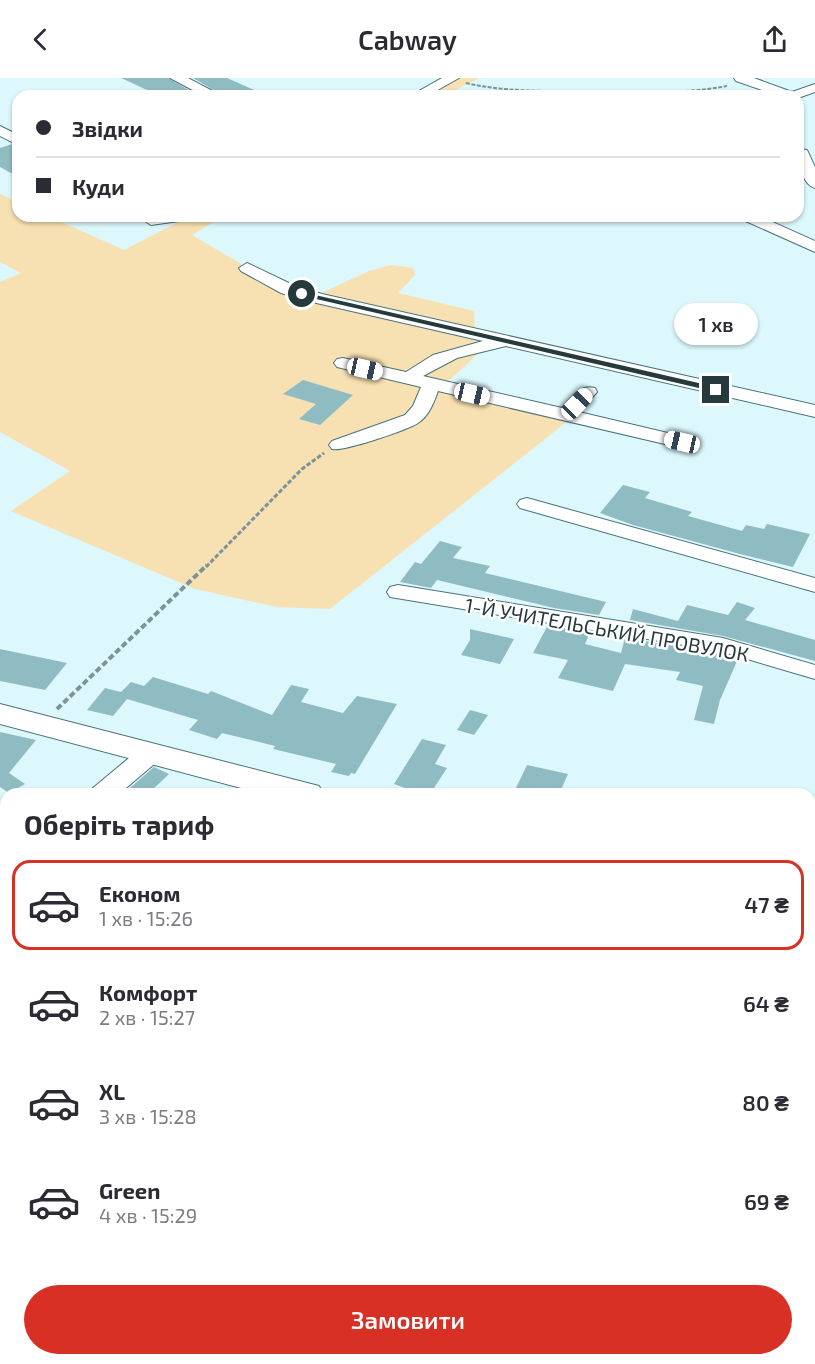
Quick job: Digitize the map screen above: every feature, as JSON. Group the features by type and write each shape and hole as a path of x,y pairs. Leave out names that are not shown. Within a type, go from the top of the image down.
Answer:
{"main road":[{"path":"0,714 283,788"}],"street":[{"path":"177,78 202,90"},
{"path":"428,90 450,78"},
{"path":"745,79 775,90"},
{"path":"804,158 809,179"},
{"path":"759,222 815,247"},
{"path":"769,227 803,227"},
{"path":"247,268 287,289 302,294 815,411"},
{"path":"409,379 416,372 445,357 484,345 511,343"},
{"path":"343,363 682,442"},
{"path":"339,445 412,419 426,401 431,384"},
{"path":"566,415 588,392"},
{"path":"527,504 815,585"},
{"name":"1-Й УЧИТЕЛЬСЬКИЙ ПРОВУЛОК","path":"398,592 723,645 815,672"},
{"path":"109,788 150,754"}],"path":[{"path":"450,78 489,90"},
{"path":"701,90 745,79"},
{"path":"42,725 303,469 339,445"}],"shaded area":[{"path":"460,78 479,78 456,90 436,90"},
{"path":"0,194 12,199 12,222 61,222 124,250 178,222 214,222 192,235 282,288 317,295 369,271 391,265 413,268 415,275 398,293 474,311 475,334 495,338 442,387 569,420 330,609 277,607 195,589 11,511 70,471 0,432 0,282 21,273 0,262"}],"building":[{"path":"121,78 168,78 189,90 147,90"},
{"path":"193,78 227,78 254,90 214,90"},
{"path":"12,144 12,174 0,167 0,148"},
{"path":"303,380 353,395 320,425 299,419 316,404 283,394"},
{"path":"623,485 650,492 645,498 692,512 688,516 742,531 746,525 764,529 767,524 810,534 793,567 740,554 633,525 600,513"},
{"path":"440,541 462,547 453,558 490,566 485,573 606,602 599,615 554,608 437,580 431,588 400,582 415,562 421,564"},
{"path":"737,602 755,608 745,620 815,640 815,661 723,636 630,620 633,609 678,621 687,605 728,615"},
{"path":"548,625 590,632 585,644 621,653 625,638 720,653 738,659 720,700 714,724 694,720 703,686 676,680 680,672 625,664 613,691 558,678 568,660 533,653"},
{"path":"470,629 514,639 500,664 461,655 470,640"},
{"path":"0,649 67,663 45,690 0,681"},
{"path":"153,677 208,694 211,691 272,715 291,685 309,689 301,702 343,713 357,696 397,704 355,774 351,773 349,776 331,772 336,764 273,749 275,746 222,733 217,739 189,730 198,720 127,699 113,716 87,710 105,688 121,692 131,682 144,686"},
{"path":"470,710 488,715 474,735 457,730"},
{"path":"0,732 36,740 9,773 25,784 18,788 0,787"},
{"path":"422,739 446,745 435,764 447,768 434,788 405,788 394,784"},
{"path":"527,765 568,774 562,788 516,788"},
{"path":"154,767 169,774 154,788 130,788"}],"route":[{"path":"302,294 716,390"}]}
